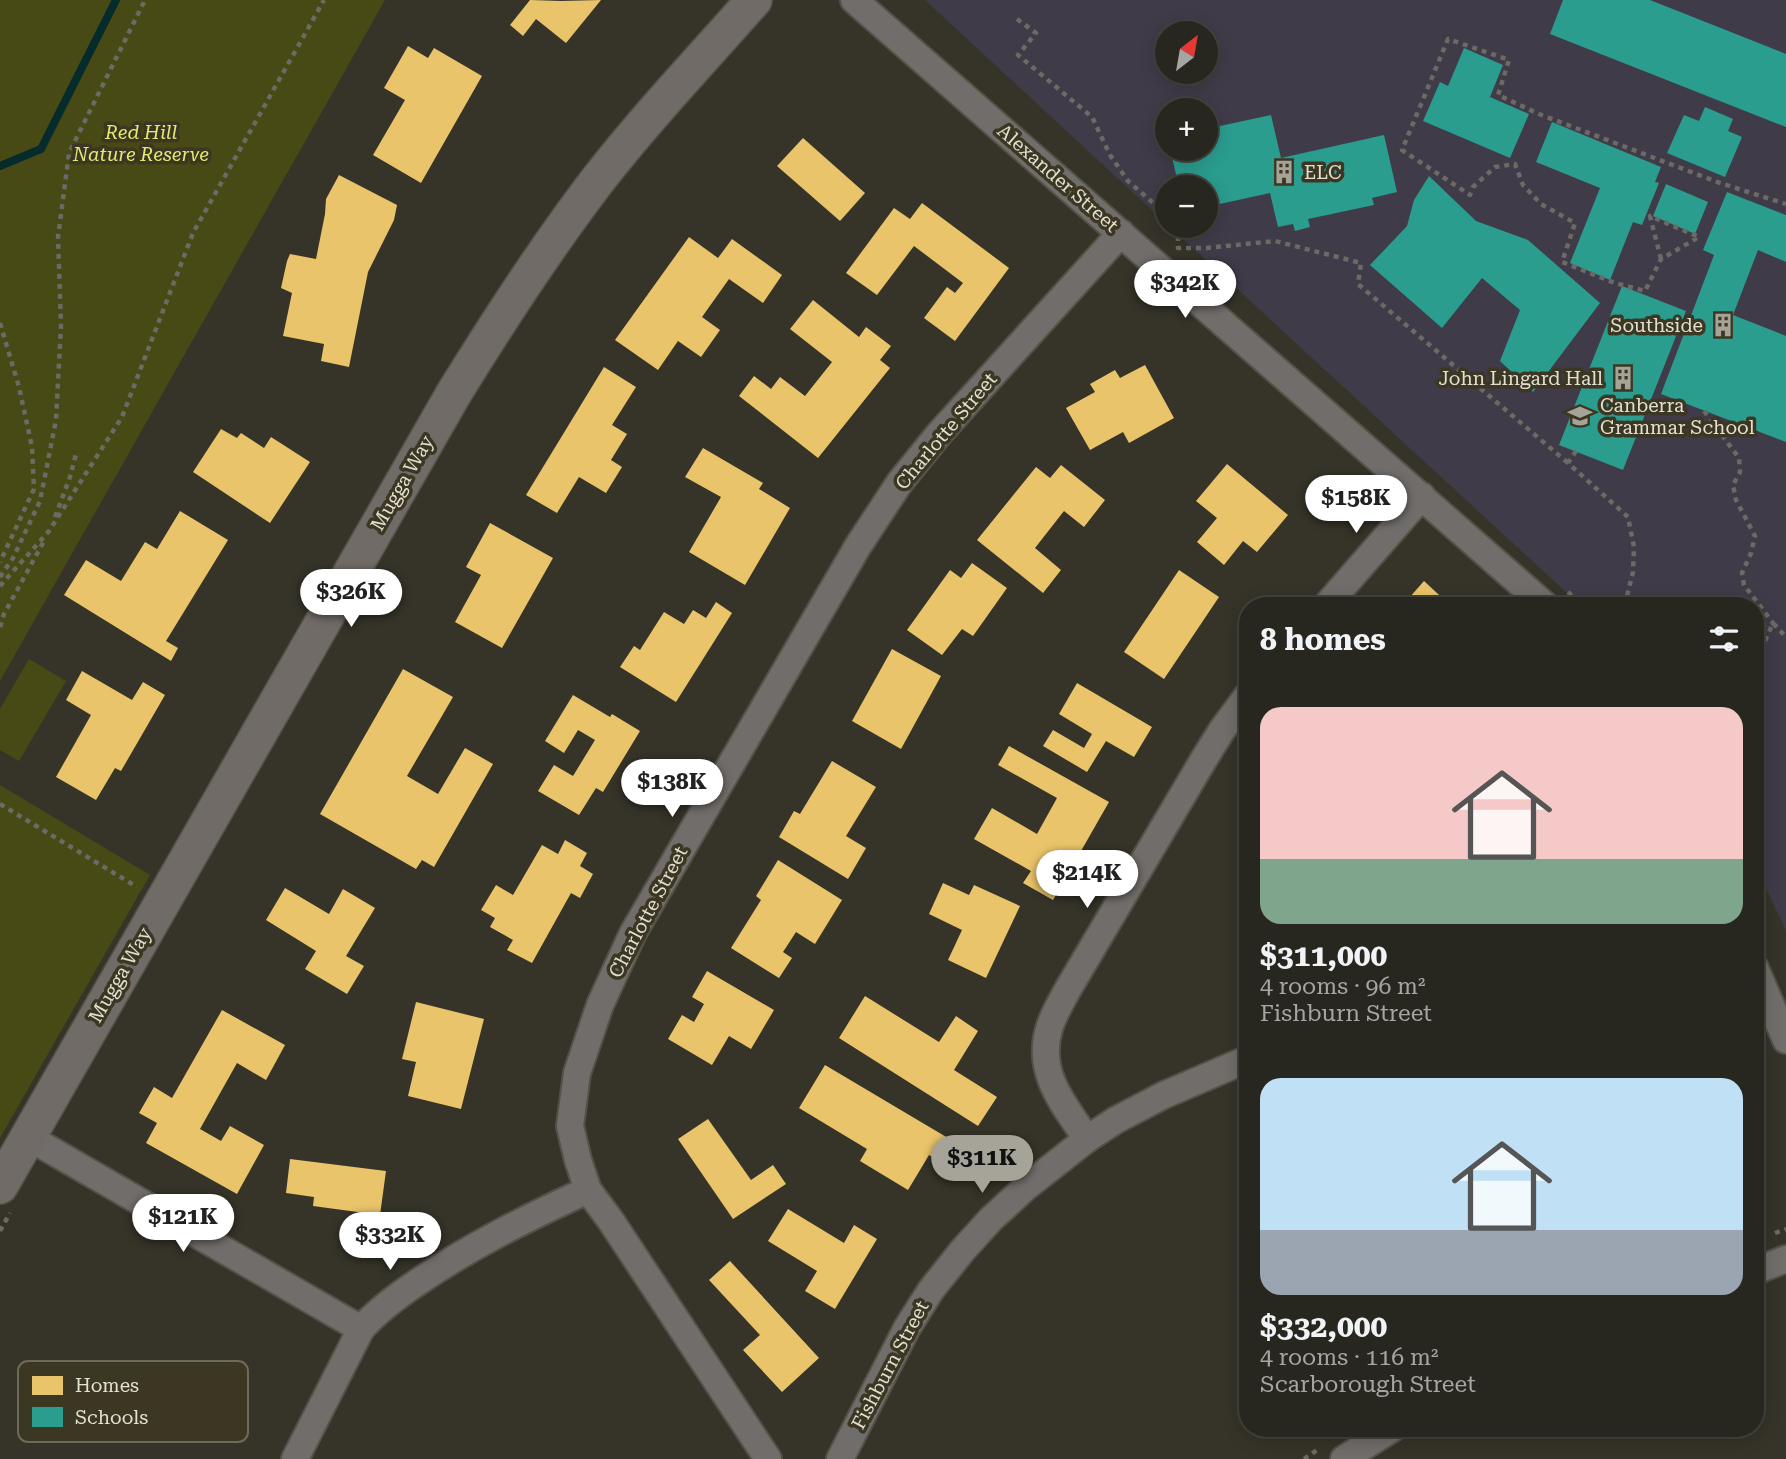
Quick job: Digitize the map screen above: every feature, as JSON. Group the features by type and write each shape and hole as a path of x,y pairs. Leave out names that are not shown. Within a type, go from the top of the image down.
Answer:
{"main road":[{"name":"Mugga Way","path":"0,1186 454,393 509,304 600,178 754,0"}],"street":[{"name":"Alexander Street","path":"854,0 1536,597"},
{"name":"Charlotte Street","path":"768,1459 588,1190 570,1126 577,1073 600,1005 633,933 858,546 900,482 939,434 1121,233"},
{"path":"1334,597 1422,496"},
{"path":"1087,1139 1055,1092 1049,1075 1045,1058 1049,1028 1068,989 1204,759 1239,707"},
{"path":"1764,989 1786,1040"},
{"name":"Fishburn Street","path":"840,1459 906,1328 931,1290 991,1219 1026,1187 1116,1120 1239,1063"},
{"path":"28,1137 361,1329"},
{"path":"295,1459 361,1329 373,1315 439,1268 497,1233 588,1190"},
{"path":"1764,1268 1786,1259"},
{"path":"1344,1459 1379,1437"}],"path":[{"path":"0,577 13,558 40,501 56,420 61,324 58,237 69,153 145,0"},
{"path":"0,627 4,614 49,531 122,417 193,233 324,0"},
{"path":"1017,19 1036,33 1017,55 1092,117 1110,155 1128,181 1155,205"},
{"path":"1661,259 1650,216 1699,237 1661,259 1644,291 1615,283 1562,262 1575,223 1541,204 1523,186 1515,164 1495,167 1473,187 1470,195 1402,150 1448,38 1509,60 1498,95 1539,114 1681,168 1786,204"},
{"path":"1178,238 1178,248 1275,241 1361,262 1358,284 1628,517 1634,547 1633,572 1628,597"},
{"path":"0,323 33,447 34,489 0,562"},
{"path":"1704,411 1740,458 1740,472 1733,485 1735,500 1755,536 1742,573 1744,585 1753,597"},
{"path":"1568,463 1576,452"},
{"path":"0,586 49,531 70,478 76,453"},
{"path":"1764,611 1786,637"},
{"path":"1764,625 1773,623"},
{"path":"1764,643 1773,623"},
{"path":"0,804 162,901"}],"shaded area":[{"name":"Canberra Grammar School","path":"925,0 1786,0 1786,930 1764,885 1764,597 1571,597 1182,238 1218,238 1218,175 1155,175 1155,213"}],"green space":[{"name":"Red Hill Nature Reserve","path":"0,0 385,0 0,681"},
{"path":"29,659 66,681 19,761 0,750 0,709"},
{"path":"0,785 150,875 0,1138"}],"building: Homes":[{"path":"530,0 601,0 566,43 536,19 523,36 510,25"},
{"path":"408,46 428,58 434,48 482,76 421,183 373,155 405,100 384,88"},
{"path":"803,138 865,193 840,221 777,166"},
{"path":"339,175 397,205 394,220 368,272 349,367 321,361 324,344 283,336 292,293 281,288 287,261 290,254 316,259 326,199"},
{"path":"922,203 1009,268 955,341 924,318 947,287 955,293 963,283 914,246 877,295 846,273 894,208 910,219"},
{"path":"689,237 718,258 732,239 782,275 763,303 729,279 702,317 720,330 701,357 678,341 658,370 615,340"},
{"path":"813,300 859,337 866,327 891,346 880,360 890,368 818,458 739,396 754,376 771,389 780,377 805,396 832,362 790,329"},
{"path":"1145,365 1174,418 1129,443 1123,432 1090,450 1066,408 1095,392 1090,384 1115,370 1120,378"},
{"path":"604,367 636,387 612,425 627,434 611,460 622,467 606,493 579,477 557,513 526,495"},
{"path":"221,429 237,438 241,433 264,448 271,437 310,462 270,523 193,472"},
{"path":"703,448 763,483 759,489 790,508 745,585 689,552 721,497 685,477"},
{"path":"1227,464 1288,515 1257,552 1243,541 1224,565 1197,542 1217,518 1196,501"},
{"path":"1061,465 1105,500 1084,527 1064,511 1035,548 1061,570 1043,593 977,540 1036,467 1050,478"},
{"path":"180,511 228,540 166,641 178,648 171,661 64,595 86,560 121,581 145,542 157,549"},
{"path":"490,523 553,558 502,648 455,622 481,575 466,567"},
{"path":"972,563 1007,588 973,636 962,629 942,655 907,630 950,570 961,578"},
{"path":"1179,570 1219,597 1164,679 1124,652"},
{"path":"1424,581 1441,597 1410,597"},
{"path":"716,602 732,613 676,702 620,667 634,646 640,650 664,612 684,624 693,610 706,618"},
{"path":"892,649 941,676 901,749 852,721"},
{"path":"403,669 453,697 407,776 438,794 465,748 493,764 434,867 422,860 416,869 320,814"},
{"path":"82,671 132,700 143,682 165,695 121,771 115,768 96,800 56,777 91,715 66,700"},
{"path":"1077,683 1152,727 1134,757 1106,741 1087,772 1043,746 1053,730 1084,748 1092,734 1059,714"},
{"path":"573,695 640,731 603,792 596,788 579,815 538,791 554,765 573,776 595,740 578,730 564,753 545,741"},
{"path":"1009,746 1109,802 1053,900 1023,883 1031,871 974,839 992,808 1037,834 1057,798 998,765"},
{"path":"832,761 876,787 846,836 866,848 848,879 779,837 794,811 800,814"},
{"path":"565,840 587,853 580,866 593,874 580,898 571,893 532,963 507,950 513,940 490,927 495,918 481,910 496,885 513,895 542,845 558,854"},
{"path":"778,860 842,900 815,944 796,932 783,952 792,958 779,978 731,948 761,900 756,896"},
{"path":"943,883 969,895 974,885 1020,906 986,978 948,960 962,930 929,914"},
{"path":"285,888 329,914 343,889 375,908 346,956 364,966 347,994 305,969 316,951 266,920"},
{"path":"707,971 774,1010 751,1049 729,1036 712,1065 668,1039 682,1015 694,1022 704,1004 692,997"},
{"path":"865,996 939,1042 956,1016 978,1031 954,1070 997,1097 978,1126 839,1038"},
{"path":"416,1002 484,1019 461,1109 408,1096 416,1062 402,1059"},
{"path":"222,1010 285,1045 266,1080 237,1063 200,1129 221,1141 230,1126 264,1145 237,1194 146,1143 157,1123 139,1113 154,1087 172,1098"},
{"path":"825,1065 953,1141 940,1162 929,1155 908,1190 860,1161 867,1149 799,1108"},
{"path":"708,1119 751,1180 773,1165 786,1184 733,1219 678,1139"},
{"path":"290,1159 386,1171 380,1215 313,1206 314,1197 286,1193"},
{"path":"788,1209 844,1243 854,1225 877,1239 835,1309 805,1291 817,1271 768,1241"},
{"path":"730,1261 819,1358 782,1392 743,1350 760,1335 709,1280"}],"building: Schools":[{"path":"1563,0 1650,0 1786,54 1786,127 1550,34"},
{"path":"1464,48 1503,65 1490,97 1529,114 1510,158 1423,121 1440,82 1448,86"},
{"path":"1705,107 1733,119 1728,131 1742,137 1725,177 1667,153 1684,115 1699,121"},
{"name":"ELC","path":"1271,115 1281,158 1384,135 1397,192 1372,198 1374,205 1308,219 1310,227 1295,231 1293,224 1278,227 1270,193 1218,204 1218,175 1176,175 1173,161 1218,161 1218,126"},
{"path":"1552,122 1661,167 1655,182 1659,183 1642,225 1633,222 1610,280 1570,263 1600,188 1536,162"},
{"path":"1429,176 1476,221 1528,240 1600,303 1533,392 1500,361 1520,310 1482,278 1442,328 1370,265 1407,226 1414,200"},
{"path":"1666,184 1708,202 1695,234 1653,216"},
{"name":"Southside","path":"1727,192 1786,215 1786,262 1758,250 1733,315 1786,336 1786,442 1661,394 1714,255 1703,250"},
{"name":"John Lingard Hall","path":"1622,286 1686,311 1623,470 1559,445"}],"waterway":[{"path":"0,166 41,149 116,0"}],"place":[{"name":"ELC","path":"1284,172"},
{"name":"Southside","path":"1723,325"},
{"name":"John Lingard Hall","path":"1623,378"},
{"name":"Canberra Grammar School","path":"1580,416"}]}
